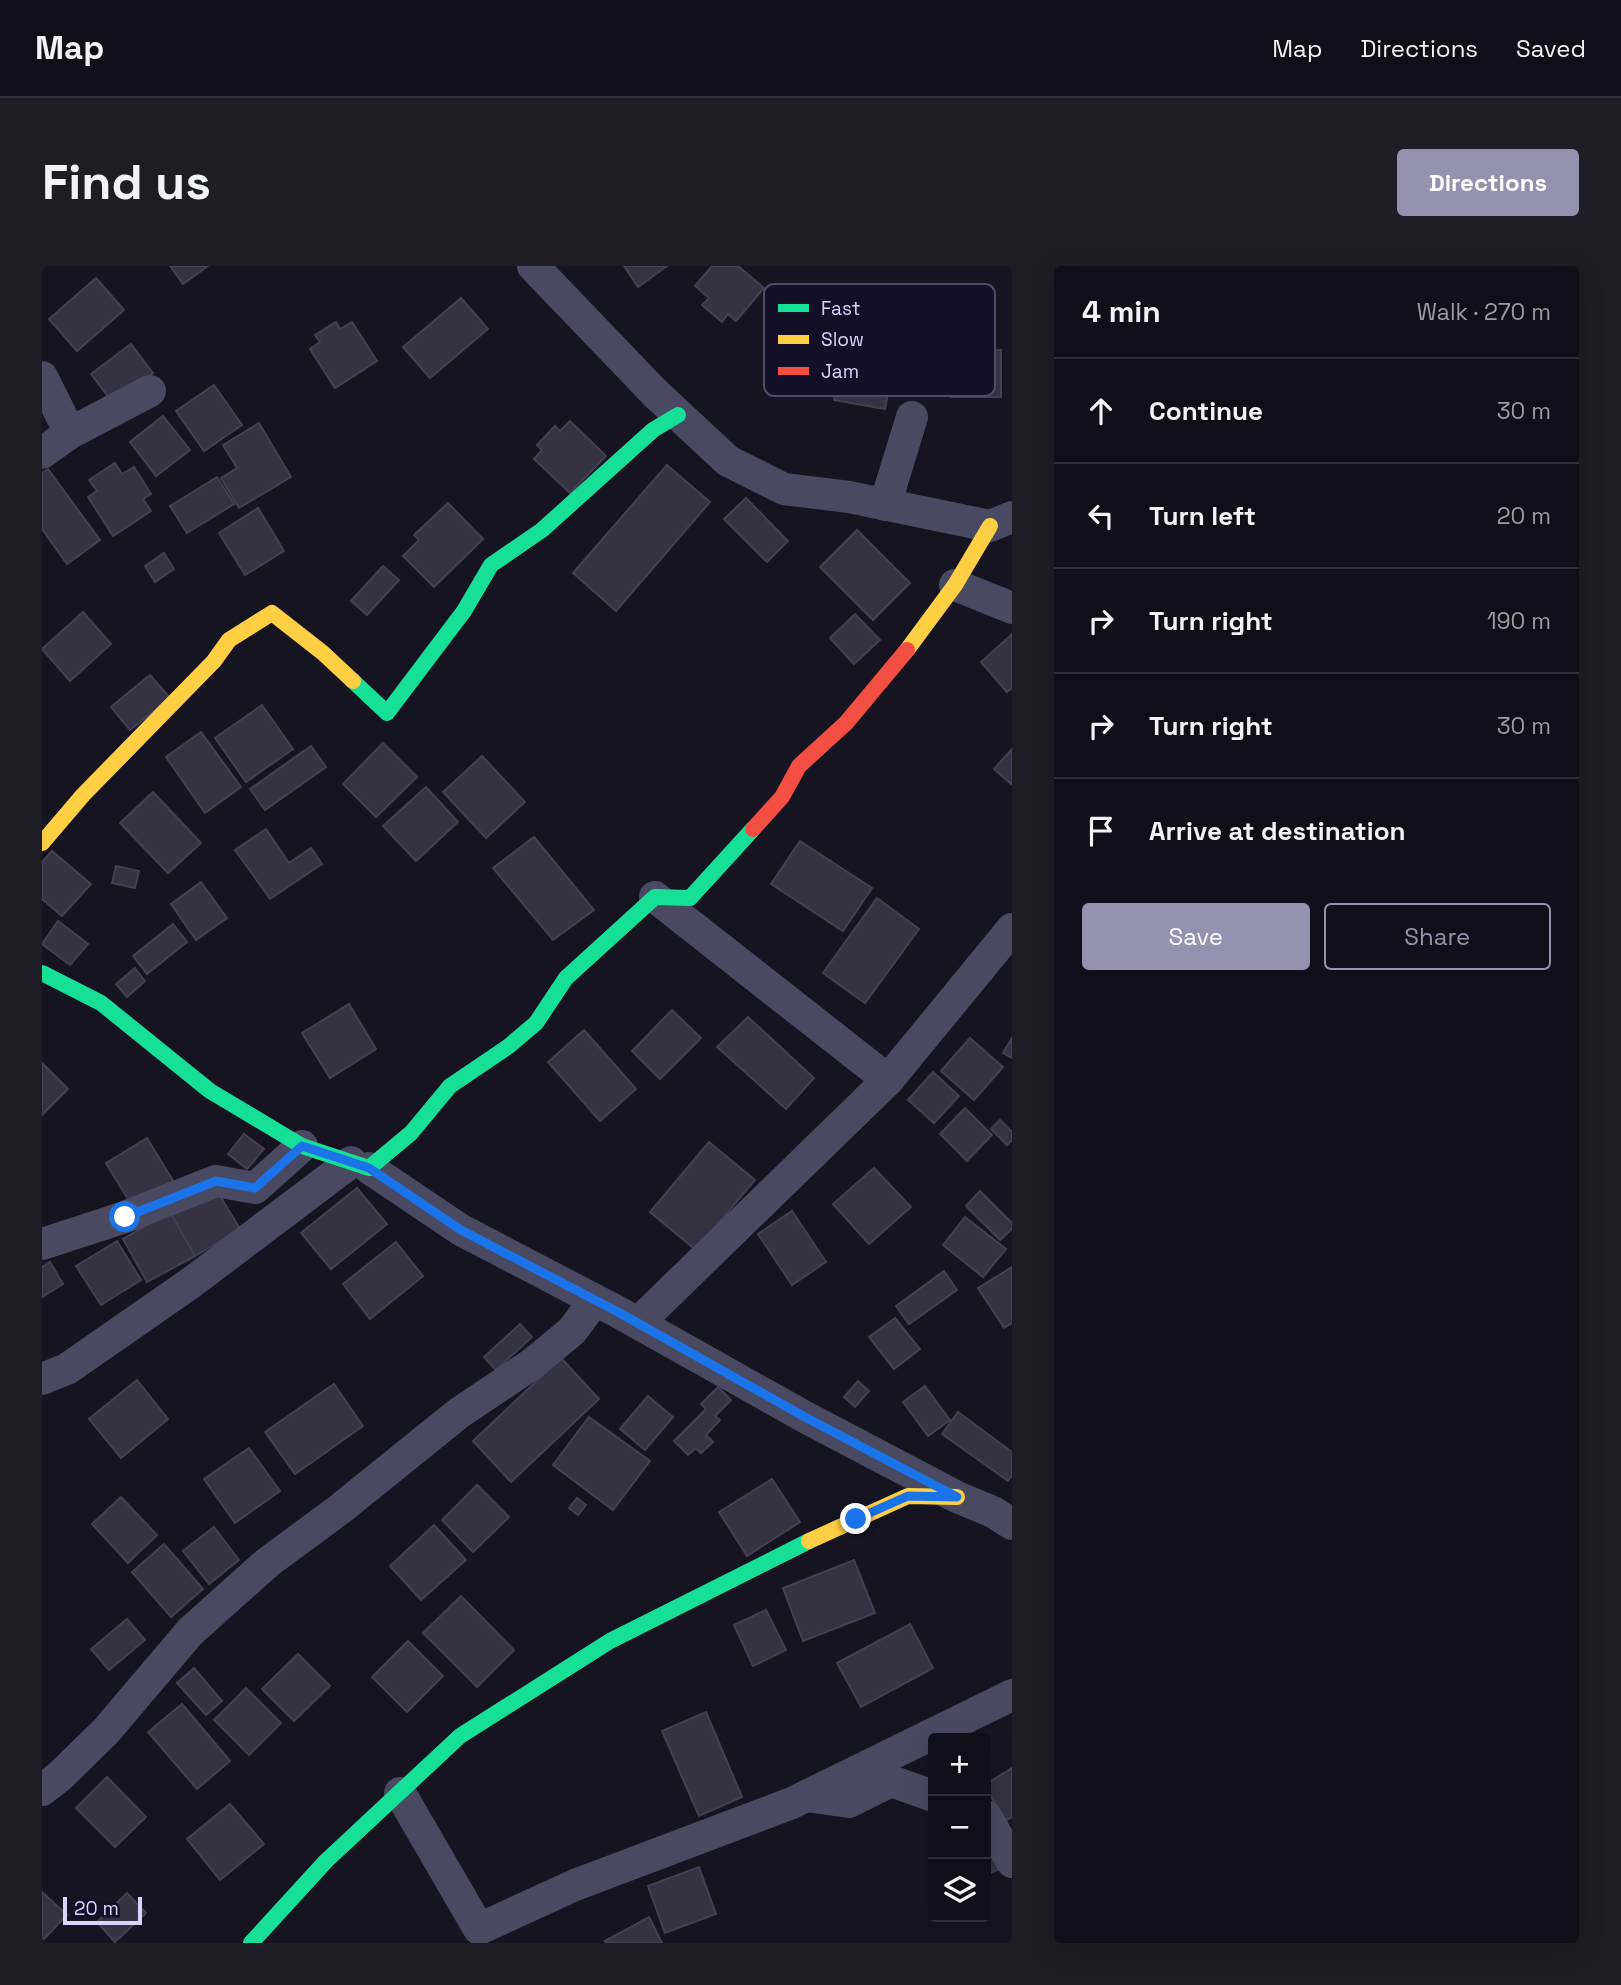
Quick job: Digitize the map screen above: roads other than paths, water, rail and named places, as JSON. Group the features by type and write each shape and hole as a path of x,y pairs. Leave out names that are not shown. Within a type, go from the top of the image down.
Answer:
{"street":[{"path":"42,1379 67,1369 360,1165 411,1133 450,1086 509,1046 536,1023 566,978 655,897 690,898 782,797 799,766 846,723 896,665 1001,521 885,505 849,496 784,489 727,461 654,393 533,266"},
{"path":"42,377 70,433"},
{"path":"42,453 70,433 150,391"},
{"path":"42,843 83,795 214,661 229,640 272,613 323,653 387,713 464,611 491,565 542,530 653,430 678,415"},
{"path":"885,505 912,417"},
{"path":"955,585 1012,608"},
{"path":"655,897 888,1080"},
{"path":"638,1323 888,1080 1012,929"},
{"path":"42,973 102,1003 210,1091 302,1146 360,1165 461,1230 957,1497 1006,1510"},
{"path":"42,1244 125,1217 216,1181 255,1188 302,1146"},
{"path":"42,1790 61,1776 106,1731 190,1632 267,1563 340,1509 459,1413 532,1364 562,1340 595,1300"},
{"path":"251,1943 326,1861 460,1735 610,1641 805,1543 908,1496 957,1497"},
{"path":"400,1793 479,1929 575,1885 806,1797 1012,1695"},
{"path":"806,1797 849,1802 891,1781 928,1794"},
{"path":"991,1825 1012,1862"}]}
